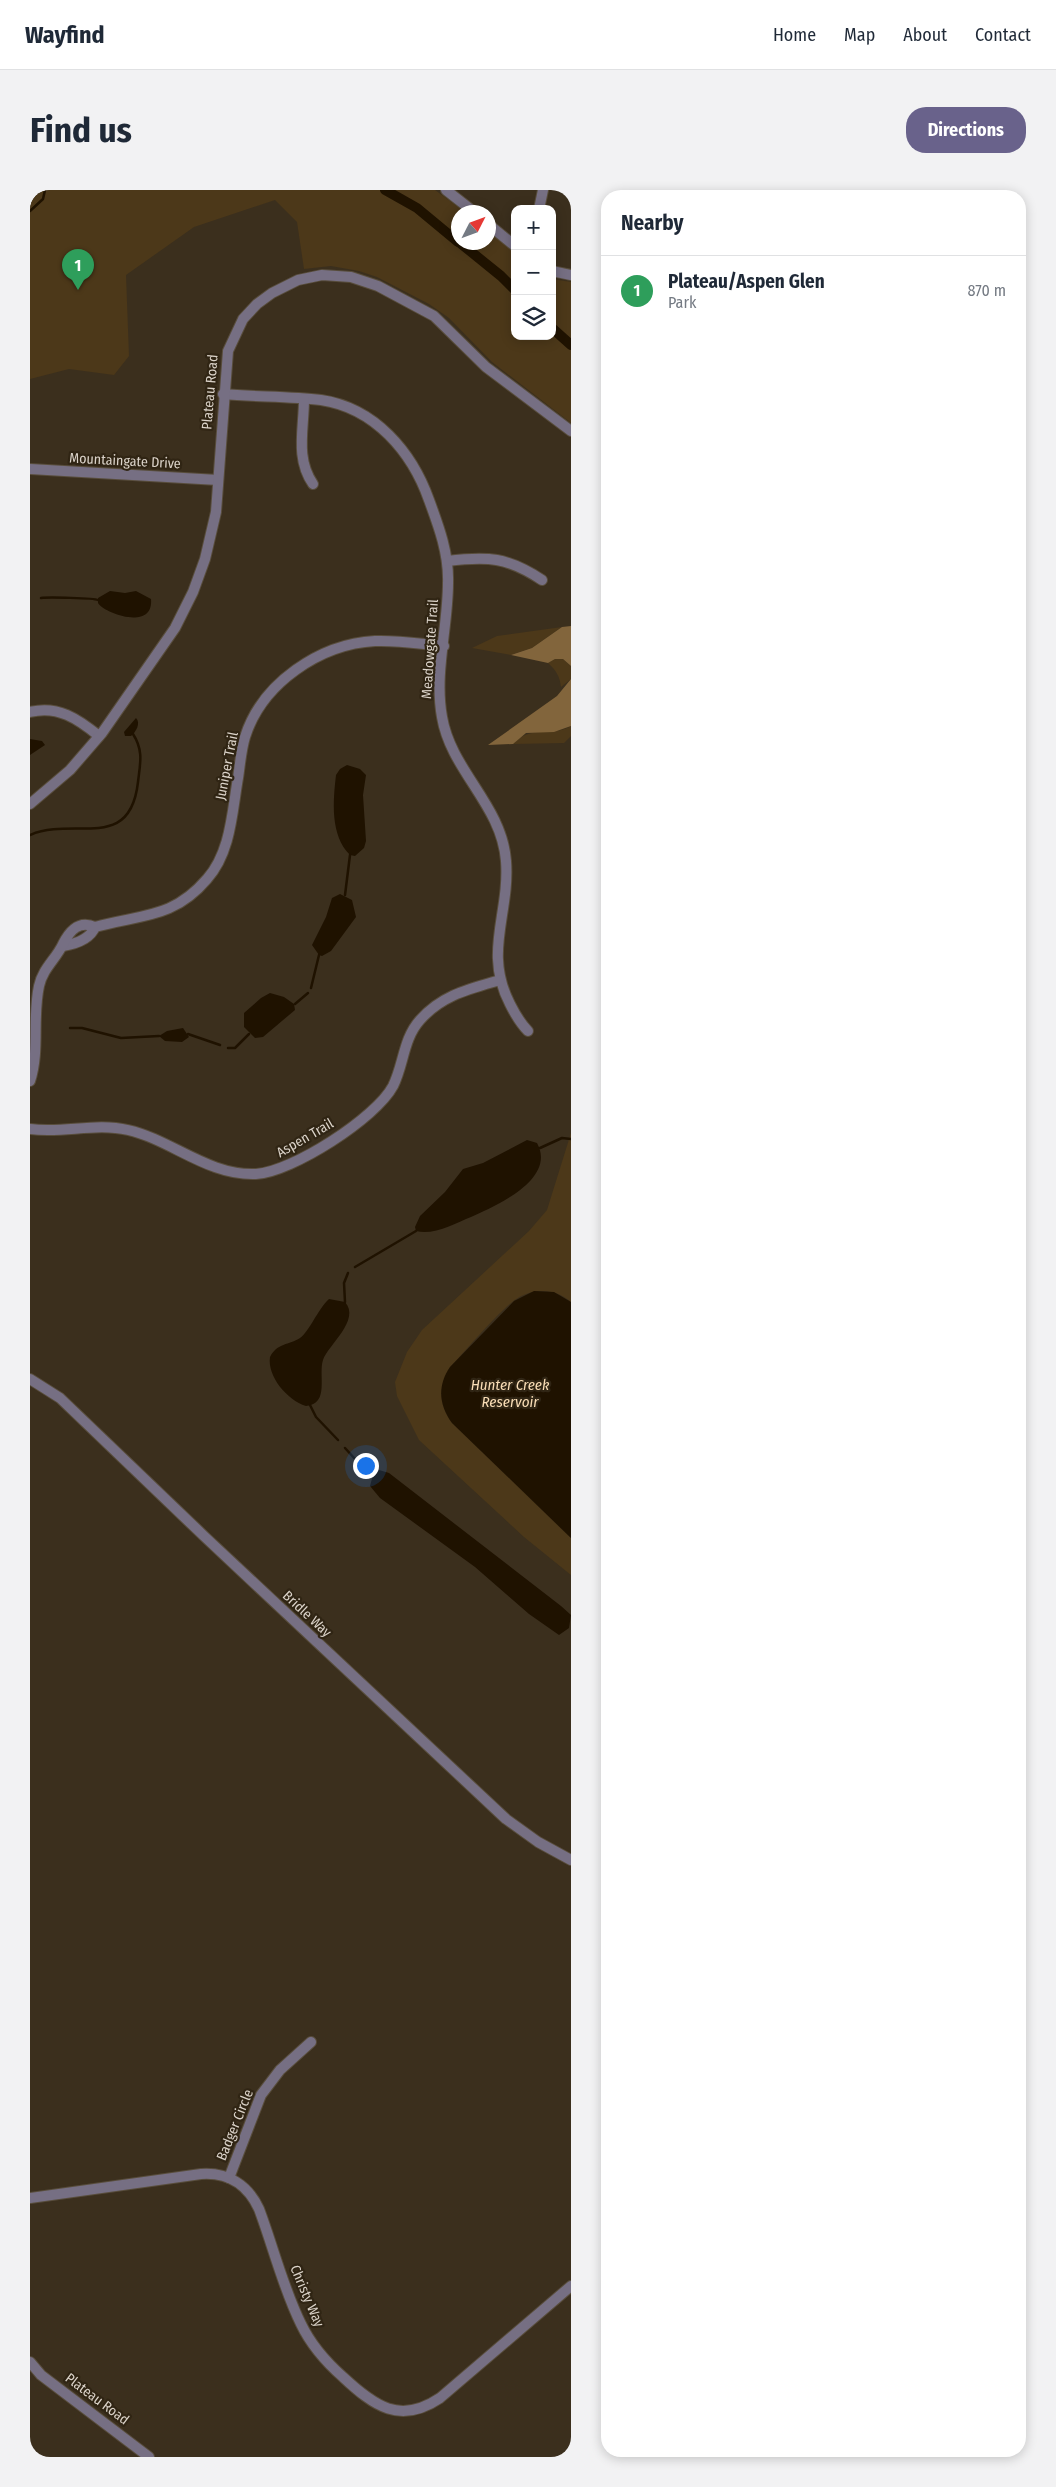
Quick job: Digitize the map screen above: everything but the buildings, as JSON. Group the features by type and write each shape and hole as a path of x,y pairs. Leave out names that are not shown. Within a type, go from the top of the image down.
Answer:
{"street":[{"path":"446,190 465,205"},
{"path":"539,205 543,190"},
{"path":"496,231 511,243"},
{"path":"556,272 571,275"},
{"name":"Plateau Road","path":"30,804 70,770 99,736 175,628 193,592 212,533 228,351 238,326 249,311 272,293 298,280 315,275 342,275 378,286 434,316 486,367 571,431"},
{"name":"Meadowgate Trail","path":"223,394 330,402 354,411 380,426 401,447 410,459 426,491 448,561 448,596 439,692 443,724 457,758 495,818 505,850 506,888 496,954 500,980 516,1016 528,1031"},
{"path":"304,399 302,458 304,470 313,484"},
{"name":"Mountaingate Drive","path":"30,469 218,480"},
{"path":"448,561 484,557 502,560 523,568 542,580"},
{"name":"Juniper Trail","path":"30,1082 35,1061 38,988 44,970 63,946 81,941 95,927 160,913 190,896 208,878 221,857 229,834 245,736 262,705 290,675 322,654 361,642 388,641 444,646"},
{"path":"30,712 44,709 60,712 74,718 99,736"},
{"name":"Aspen Trail","path":"30,1129 53,1132 90,1127 117,1128 143,1135 214,1167 231,1172 256,1174 279,1169 303,1158 375,1108 394,1084 412,1030 430,1010 459,991 500,980"},
{"name":"Bridle Way","path":"30,1379 60,1398 212,1544 506,1819 538,1842 571,1860"},
{"name":"Badger Circle","path":"229,2178 261,2095 280,2070 311,2042"},
{"name":"Christy Way","path":"30,2198 201,2174 219,2174 229,2178 244,2187 256,2200 296,2313 316,2349 363,2396 388,2409 416,2409 440,2398 571,2286"},
{"name":"Plateau Road","path":"31,2367 149,2457"}],"shaded area":[{"path":"30,190 435,190 455,205 451,205 451,250 496,250 496,237 511,250 511,340 556,340 556,280 571,282 571,423 492,362 449,318 429,304 377,277 359,271 331,266 304,269 297,222 275,200 194,227 126,275 129,356 114,375 69,369 30,379"},
{"path":"571,626 571,666 563,659 555,659 548,663 511,655 532,648 562,627"},
{"path":"562,627 532,648 511,655 472,648 497,636"},
{"path":"555,659 563,659 571,666 571,679 561,687 557,674 548,663"},
{"path":"571,679 571,726 554,732 526,733 513,744 488,745 557,696"},
{"path":"571,726 571,736 564,743 513,744 527,734 555,731"},
{"path":"571,1133 571,1302 560,1294 547,1291 527,1293 513,1301 450,1367 442,1388 442,1402 447,1416 452,1423 571,1538 571,1575 524,1537 419,1440 397,1396 395,1382 407,1352 422,1330 529,1231 547,1210"}],"water":[{"path":"110,591 125,593 136,591 151,599 150,609 145,615 137,617 128,617 110,612 98,603 98,598"},
{"path":"136,718 138,725 136,730 131,736 125,736 124,732"},
{"path":"30,739 42,741 45,745 30,755"},
{"path":"347,765 360,769 366,775 363,795 366,841 364,848 355,856 350,855 339,838 334,817 336,775 340,769"},
{"path":"340,894 352,900 356,917 331,951 322,956 319,955 312,945 326,917 332,898"},
{"path":"270,993 284,997 294,1004 295,1010 263,1037 255,1038 244,1027 244,1013 261,998"},
{"path":"183,1028 189,1037 182,1042 165,1041 159,1036 167,1031"},
{"path":"527,1140 537,1143 541,1156 539,1168 521,1189 495,1206 451,1225 430,1232 416,1231 415,1227 420,1216 445,1192 463,1169 483,1163"},
{"name":"Hunter Creek Reservoir","path":"534,1291 554,1292 571,1302 571,1538 452,1423 442,1402 441,1388 450,1367 514,1301"},
{"path":"329,1299 345,1302 349,1309 349,1317 342,1332 323,1360 321,1395 313,1404 306,1406 285,1393 272,1372 270,1357 276,1349 300,1338"},
{"path":"379,1470 389,1473 561,1606 571,1615 569,1628 559,1635 529,1614 475,1567 380,1498 370,1486 373,1475"}],"waterway":[{"path":"30,211 43,199 45,190"},
{"path":"385,190 417,208 451,236"},
{"path":"469,250 511,286"},
{"path":"556,332 571,345"},
{"path":"41,598 98,600"},
{"path":"30,835 47,830 98,828 112,825 124,818 133,804 140,769 139,746 133,734"},
{"path":"345,895 350,855"},
{"path":"311,988 319,955"},
{"path":"295,1004 308,993"},
{"path":"70,1028 82,1028 121,1038 159,1036"},
{"path":"188,1034 220,1045"},
{"path":"228,1048 235,1048 249,1034"},
{"path":"540,1148 562,1138 571,1139"},
{"path":"355,1267 416,1231"},
{"path":"345,1302 344,1283 348,1273"},
{"path":"310,1405 316,1417 338,1440"},
{"path":"345,1448 364,1469 373,1475"}],"place":[{"name":"Plateau/Aspen Glen","path":"78,290"}]}
